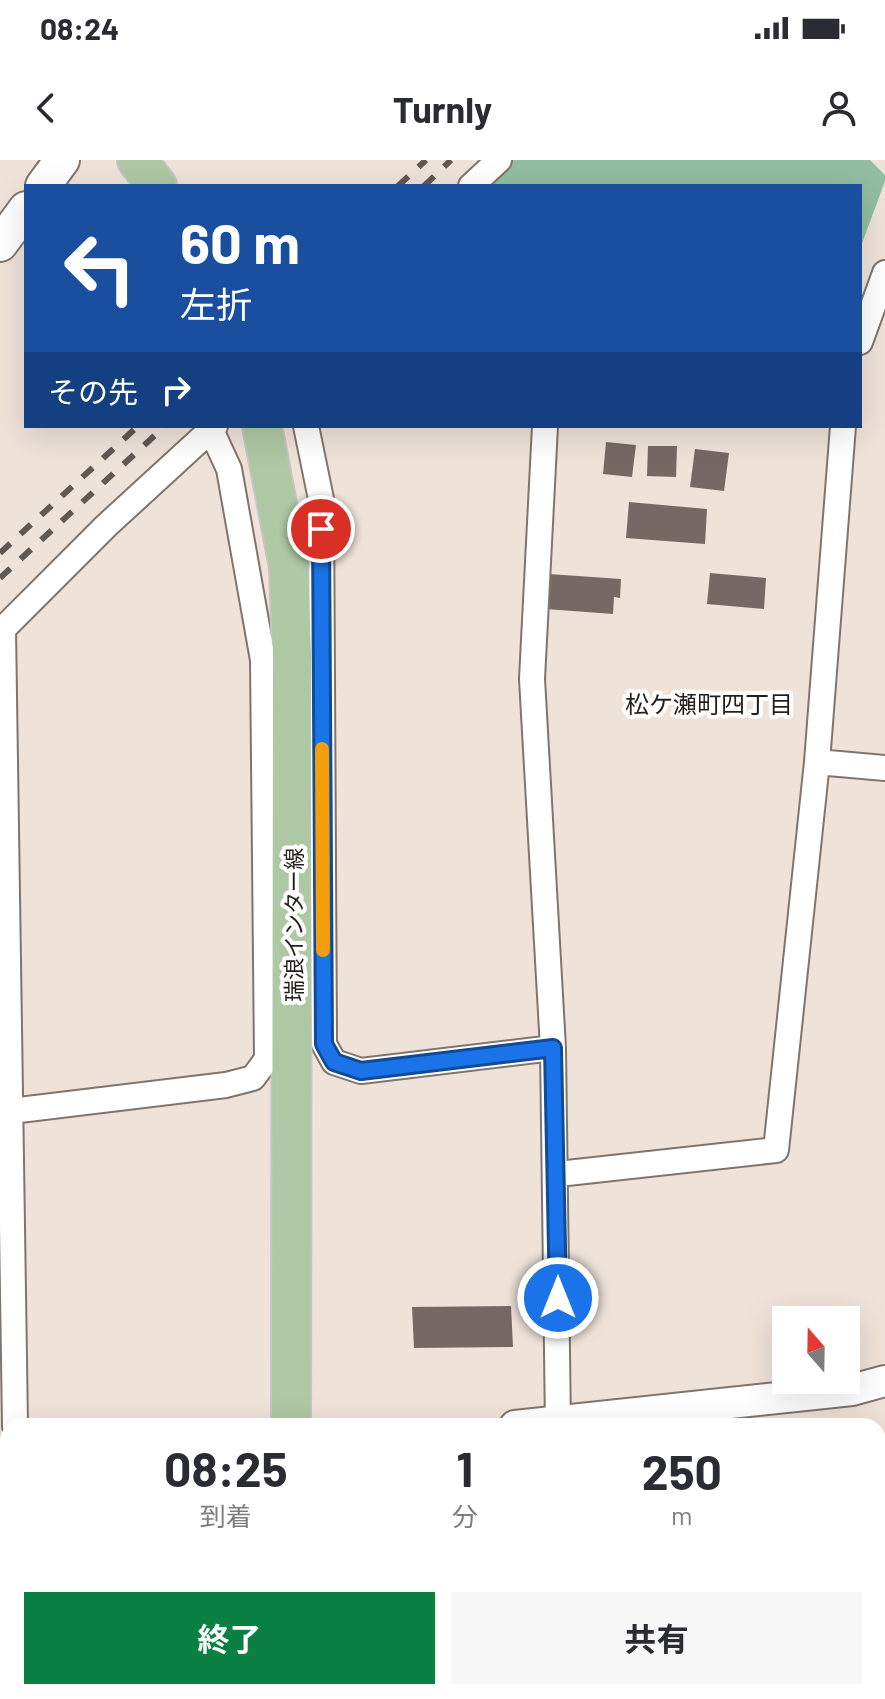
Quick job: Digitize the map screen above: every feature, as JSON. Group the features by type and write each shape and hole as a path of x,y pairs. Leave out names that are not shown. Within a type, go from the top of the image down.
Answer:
{"main road":[{"path":"44,184 62,160"},
{"path":"137,160 155,184"},
{"path":"0,244 24,212"},
{"name":"瑞浪インター線","path":"262,428 289,567 292,653 291,1418"}],"street":[{"path":"473,184 499,160"},
{"path":"862,336 885,273"},
{"path":"11,1111 226,1085 253,1078 267,1059 263,660 229,469 213,428 106,526 2,630 11,1111 6,1246 15,1418"},
{"path":"306,428 321,499 324,1044 334,1062 361,1071 553,1048"},
{"path":"545,428 532,679 558,1174 558,1418"},
{"path":"558,1174 776,1150 817,762 843,428"},
{"path":"817,762 885,768"},
{"path":"603,1418 852,1390 885,1381"}],"green space":[{"path":"489,160 870,160 885,175 862,244 862,184 462,184"}],"building":[{"path":"606,442 636,445 632,477 603,474"},
{"path":"648,446 677,446 676,477 647,476"},
{"path":"695,449 729,453 724,491 690,487"},
{"path":"629,502 707,509 705,544 626,538"},
{"path":"710,573 766,578 764,609 707,604"},
{"path":"549,574 621,579 620,598 614,597 613,614 546,609"},
{"path":"511,1306 513,1347 414,1348 412,1307"}],"railway":[{"path":"400,184 426,160"},
{"path":"426,184 451,160"},
{"path":"0,553 136,428"},
{"path":"0,578 163,428"}],"slow traffic":[{"path":"322,749 323,950"}],"district":[{"name":"松ケ瀬町四丁目","path":"709,703"}],"route":[{"path":"321,529 324,1044 334,1062 361,1071 553,1048 558,1174 558,1298"}]}
